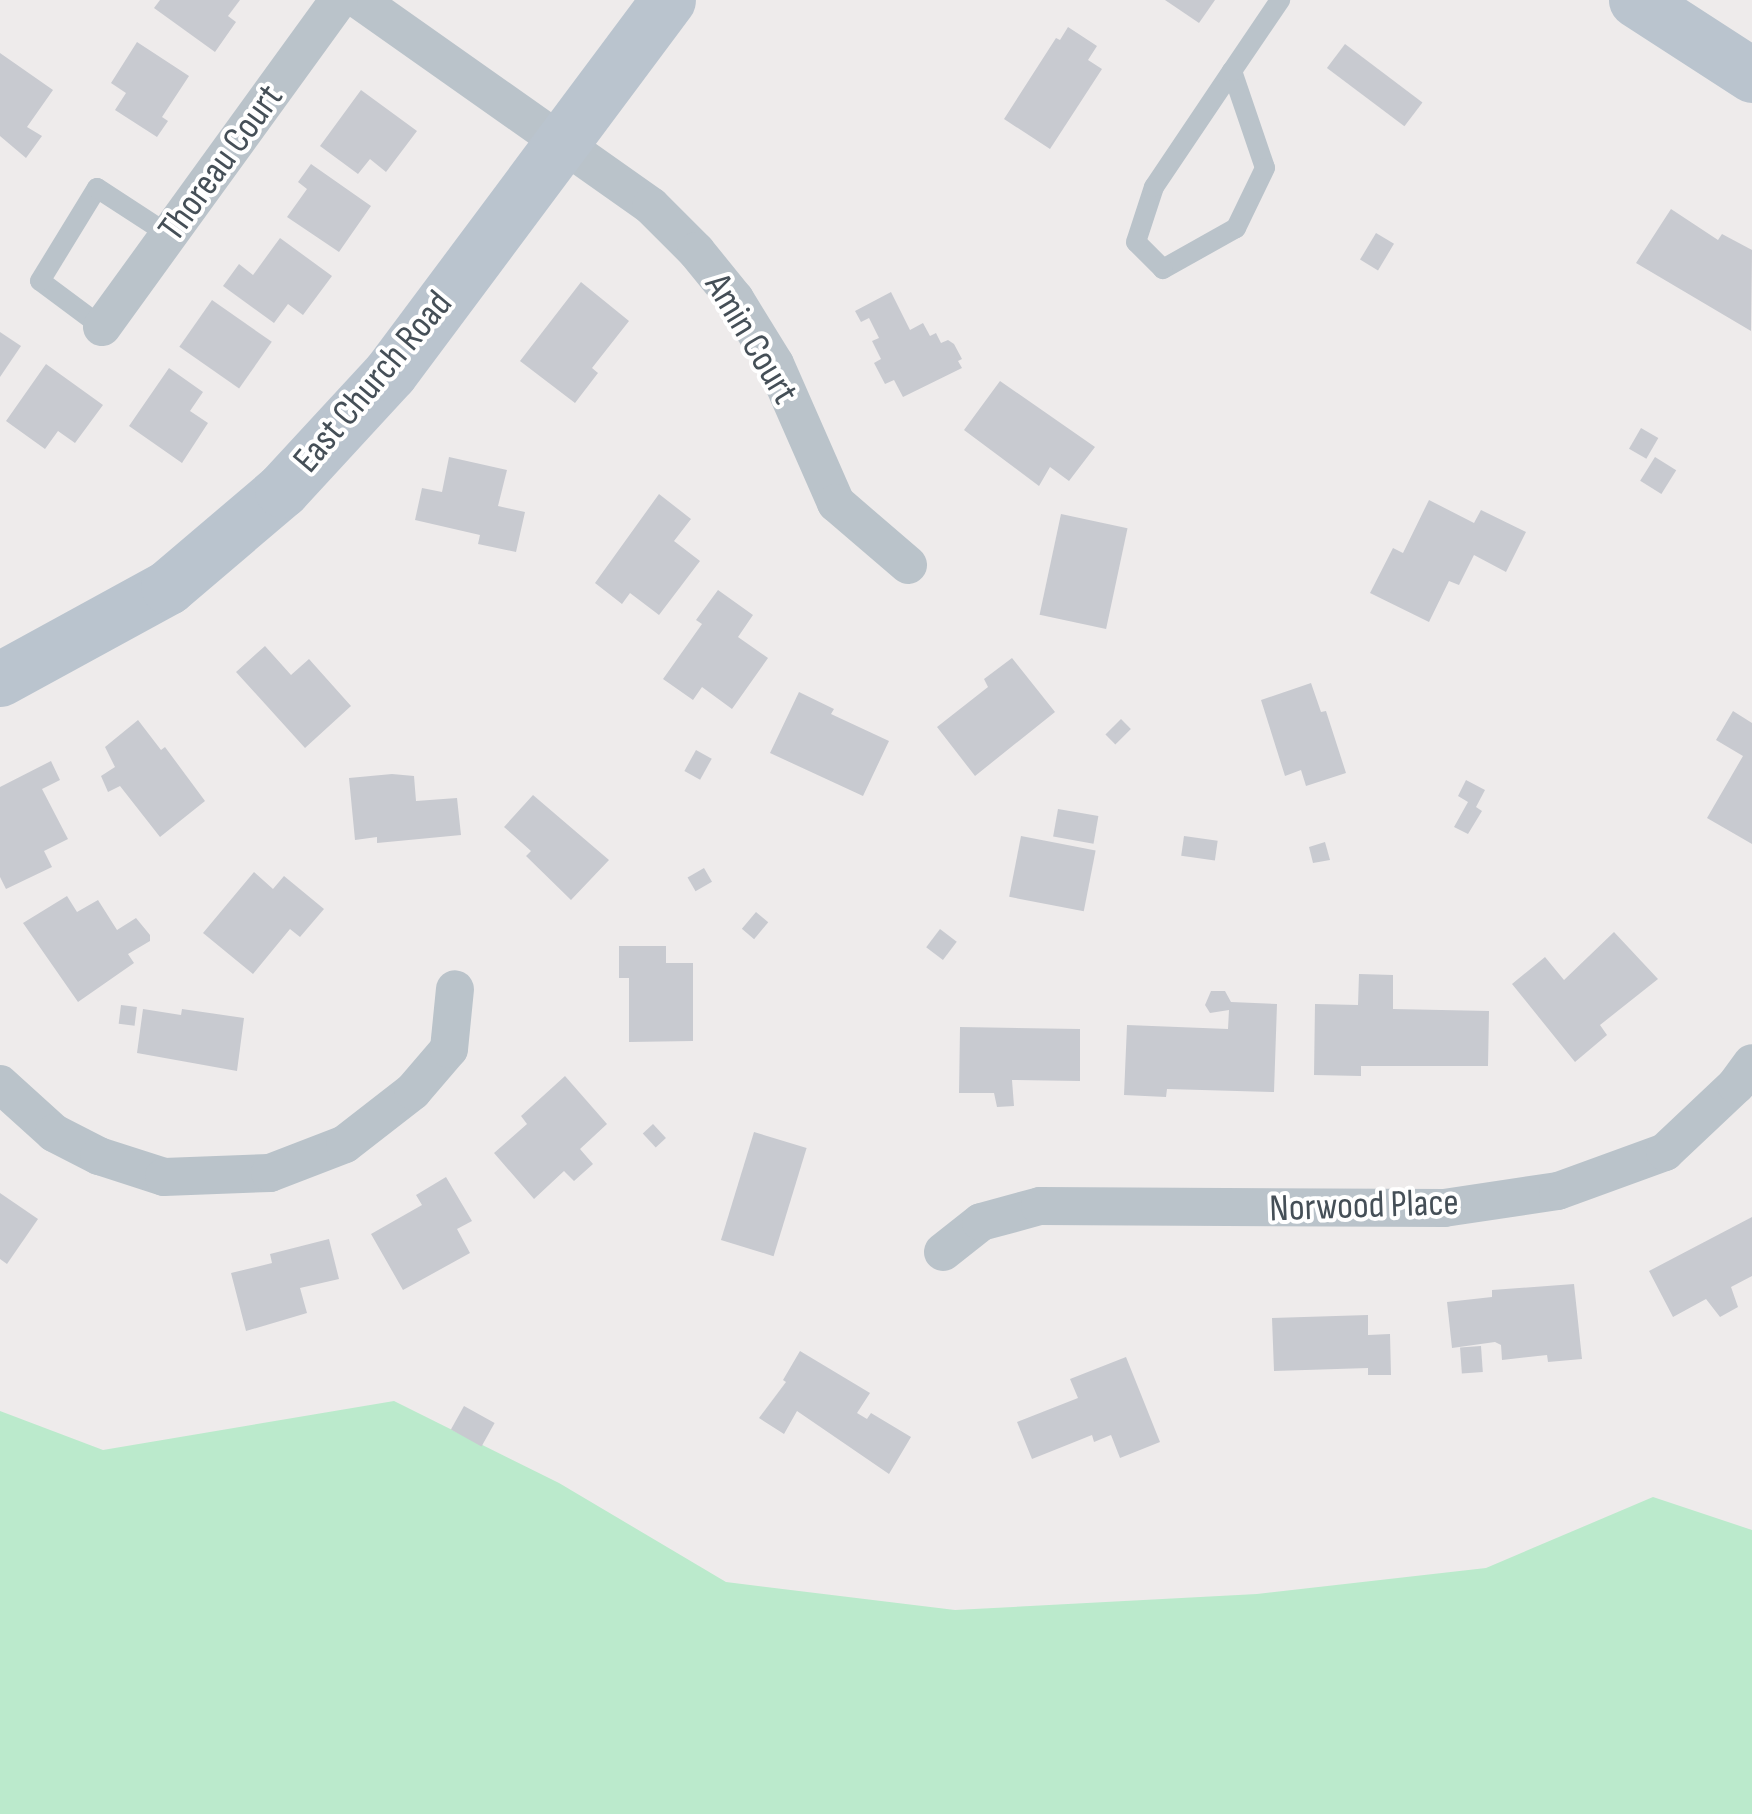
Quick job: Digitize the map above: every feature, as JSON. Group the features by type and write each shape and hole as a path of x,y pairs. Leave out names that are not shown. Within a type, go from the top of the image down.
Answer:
{"street":[{"name":"Thoreau Court","path":"102,327 339,0"},
{"name":"Amin Court","path":"359,0 650,206 696,251 735,298 775,364 836,502 908,564"},
{"name":"East Church Road","path":"0,679 168,587 282,490 390,373 668,0"},
{"path":"1636,0 1748,65"},
{"path":"0,1084 54,1133 98,1156 164,1177 270,1173 345,1144 413,1091 449,1049 455,989"},
{"name":"Norwood Place","path":"943,1252 980,1222 1040,1206 1444,1208 1558,1192 1665,1152 1736,1085 1752,1063"}],"lane":[{"path":"1232,71 1264,168 1236,228 1163,269 1136,242 1154,187 1232,71 1280,0"},
{"path":"102,327 40,281 97,188 168,235"}],"green space":[{"path":"394,1401 559,1483 726,1582 955,1610 1257,1594 1486,1568 1653,1497 1752,1530 1752,1814 0,1814 0,1411 103,1450"}],"building":[{"path":"160,0 240,0 228,16 236,22 215,52 154,8"},
{"path":"1165,0 1215,0 1199,23"},
{"path":"1068,27 1097,46 1088,60 1102,69 1050,149 1004,119 1056,38 1060,40"},
{"path":"137,42 189,76 162,117 168,121 157,137 115,110 126,93 111,83"},
{"path":"1345,44 1422,102 1404,126 1327,68"},
{"path":"0,53 53,90 27,127 42,136 26,158 0,136"},
{"path":"361,90 417,131 386,172 370,159 358,174 320,146"},
{"path":"311,164 371,206 339,252 287,217 307,189 298,182"},
{"path":"1671,209 1718,240 1722,234 1752,250 1751,331 1636,263"},
{"path":"1376,233 1394,244 1378,270 1360,260"},
{"path":"280,238 332,276 303,315 288,304 274,323 223,286 239,264 253,275"},
{"path":"581,282 629,321 592,368 598,373 575,403 520,361"},
{"path":"891,292 910,330 923,323 930,336 936,333 941,343 948,340 954,344 962,359 958,361 962,368 903,397 894,380 885,384 874,363 881,359 872,341 879,338 869,318 861,322 855,311"},
{"path":"212,300 272,342 239,389 179,347"},
{"path":"0,332 21,346 0,377"},
{"path":"46,364 103,405 75,443 58,431 45,449 6,421"},
{"path":"169,368 203,392 190,411 208,423 182,463 129,426"},
{"path":"1000,381 1095,447 1069,481 1050,467 1039,486 964,430"},
{"path":"1641,428 1658,438 1646,459 1629,449"},
{"path":"449,457 507,470 498,506 525,512 516,552 478,544 480,535 415,520 422,488 442,492"},
{"path":"1655,457 1676,470 1661,494 1640,481"},
{"path":"659,494 691,519 674,541 700,561 659,615 630,593 622,604 595,583"},
{"path":"1429,500 1474,523 1481,510 1526,532 1506,572 1474,555 1459,585 1449,581 1429,622 1370,593 1393,548 1403,553"},
{"path":"1061,514 1128,528 1106,629 1040,615"},
{"path":"718,590 753,615 738,637 768,658 732,709 702,687 693,700 663,679 702,624 696,620"},
{"path":"265,646 291,675 309,659 351,706 305,748 236,672"},
{"path":"1012,658 1055,712 975,776 937,727 988,687 984,679"},
{"path":"1311,683 1321,712 1326,711 1346,773 1306,786 1301,770 1285,776 1261,700"},
{"path":"799,692 834,709 831,714 889,741 863,796 770,753"},
{"path":"1733,711 1752,723 1752,844 1707,818 1743,756 1716,740"},
{"path":"1121,719 1131,729 1115,744 1105,735"},
{"path":"138,720 161,750 165,747 205,801 160,837 120,786 108,792 101,776 115,767 105,747"},
{"path":"696,750 712,759 700,780 684,771"},
{"path":"51,761 60,780 42,789 68,839 44,851 52,867 6,889 0,877 0,787"},
{"path":"414,776 416,801 457,798 461,835 377,843 377,837 355,840 349,778"},
{"path":"1466,780 1485,790 1476,807 1482,811 1468,834 1454,827 1468,802 1458,796"},
{"path":"533,795 609,860 571,900 526,856 531,851 504,827"},
{"path":"1058,809 1098,816 1094,844 1053,837"},
{"path":"1021,836 1096,851 1084,911 1009,897"},
{"path":"1184,836 1218,841 1215,861 1181,856"},
{"path":"1325,842 1330,860 1313,863 1309,847"},
{"path":"704,868 712,882 696,891 688,878"},
{"path":"254,872 273,889 284,876 324,909 300,937 290,929 253,974 203,933"},
{"path":"67,896 77,912 98,900 117,930 136,918 150,935 150,941 128,954 134,963 78,1002 23,923"},
{"path":"756,912 768,922 754,939 742,929"},
{"path":"940,929 957,942 943,960 926,947"},
{"path":"1614,932 1658,979 1600,1025 1607,1035 1575,1062 1512,984 1545,957 1564,980"},
{"path":"619,946 666,946 666,963 693,963 693,1041 629,1042 629,978 619,978"},
{"path":"1359,974 1393,975 1393,1009 1489,1011 1488,1066 1361,1066 1361,1076 1314,1075 1315,1004 1358,1005"},
{"path":"1211,991 1225,991 1231,1002 1277,1004 1274,1092 1167,1089 1166,1097 1124,1095 1127,1025 1228,1029 1229,1010 1210,1013 1205,1005"},
{"path":"121,1005 137,1007 135,1026 119,1024"},
{"path":"143,1009 181,1015 182,1009 244,1018 237,1071 137,1053"},
{"path":"960,1027 1080,1029 1080,1081 1012,1080 1014,1106 997,1107 994,1093 959,1093"},
{"path":"565,1076 607,1124 580,1149 593,1164 574,1181 564,1171 534,1199 494,1153 527,1124 521,1116"},
{"path":"653,1124 666,1138 656,1147 643,1134"},
{"path":"754,1132 807,1148 774,1256 721,1240"},
{"path":"446,1177 472,1221 457,1229 470,1253 403,1290 371,1234 422,1205 416,1195"},
{"path":"0,1193 38,1219 7,1264 0,1259"},
{"path":"1752,1217 1752,1276 1731,1287 1738,1307 1720,1317 1706,1299 1673,1317 1649,1271"},
{"path":"329,1239 339,1279 300,1288 307,1313 246,1331 231,1273 272,1263 270,1254"},
{"path":"1574,1284 1582,1359 1548,1362 1547,1355 1502,1360 1501,1345 1495,1342 1452,1348 1447,1302 1492,1297 1492,1290"},
{"path":"1368,1315 1368,1335 1390,1334 1391,1375 1368,1375 1368,1368 1274,1371 1272,1318"},
{"path":"1481,1346 1483,1372 1462,1373 1460,1347"},
{"path":"800,1351 870,1393 857,1413 867,1419 871,1413 911,1437 889,1474 797,1411 784,1434 759,1418 786,1382 783,1380"},
{"path":"1126,1357 1160,1442 1120,1458 1111,1435 1094,1442 1092,1435 1032,1459 1017,1422 1078,1398 1070,1379"},
{"path":"464,1406 495,1423 482,1447 451,1430"}]}
